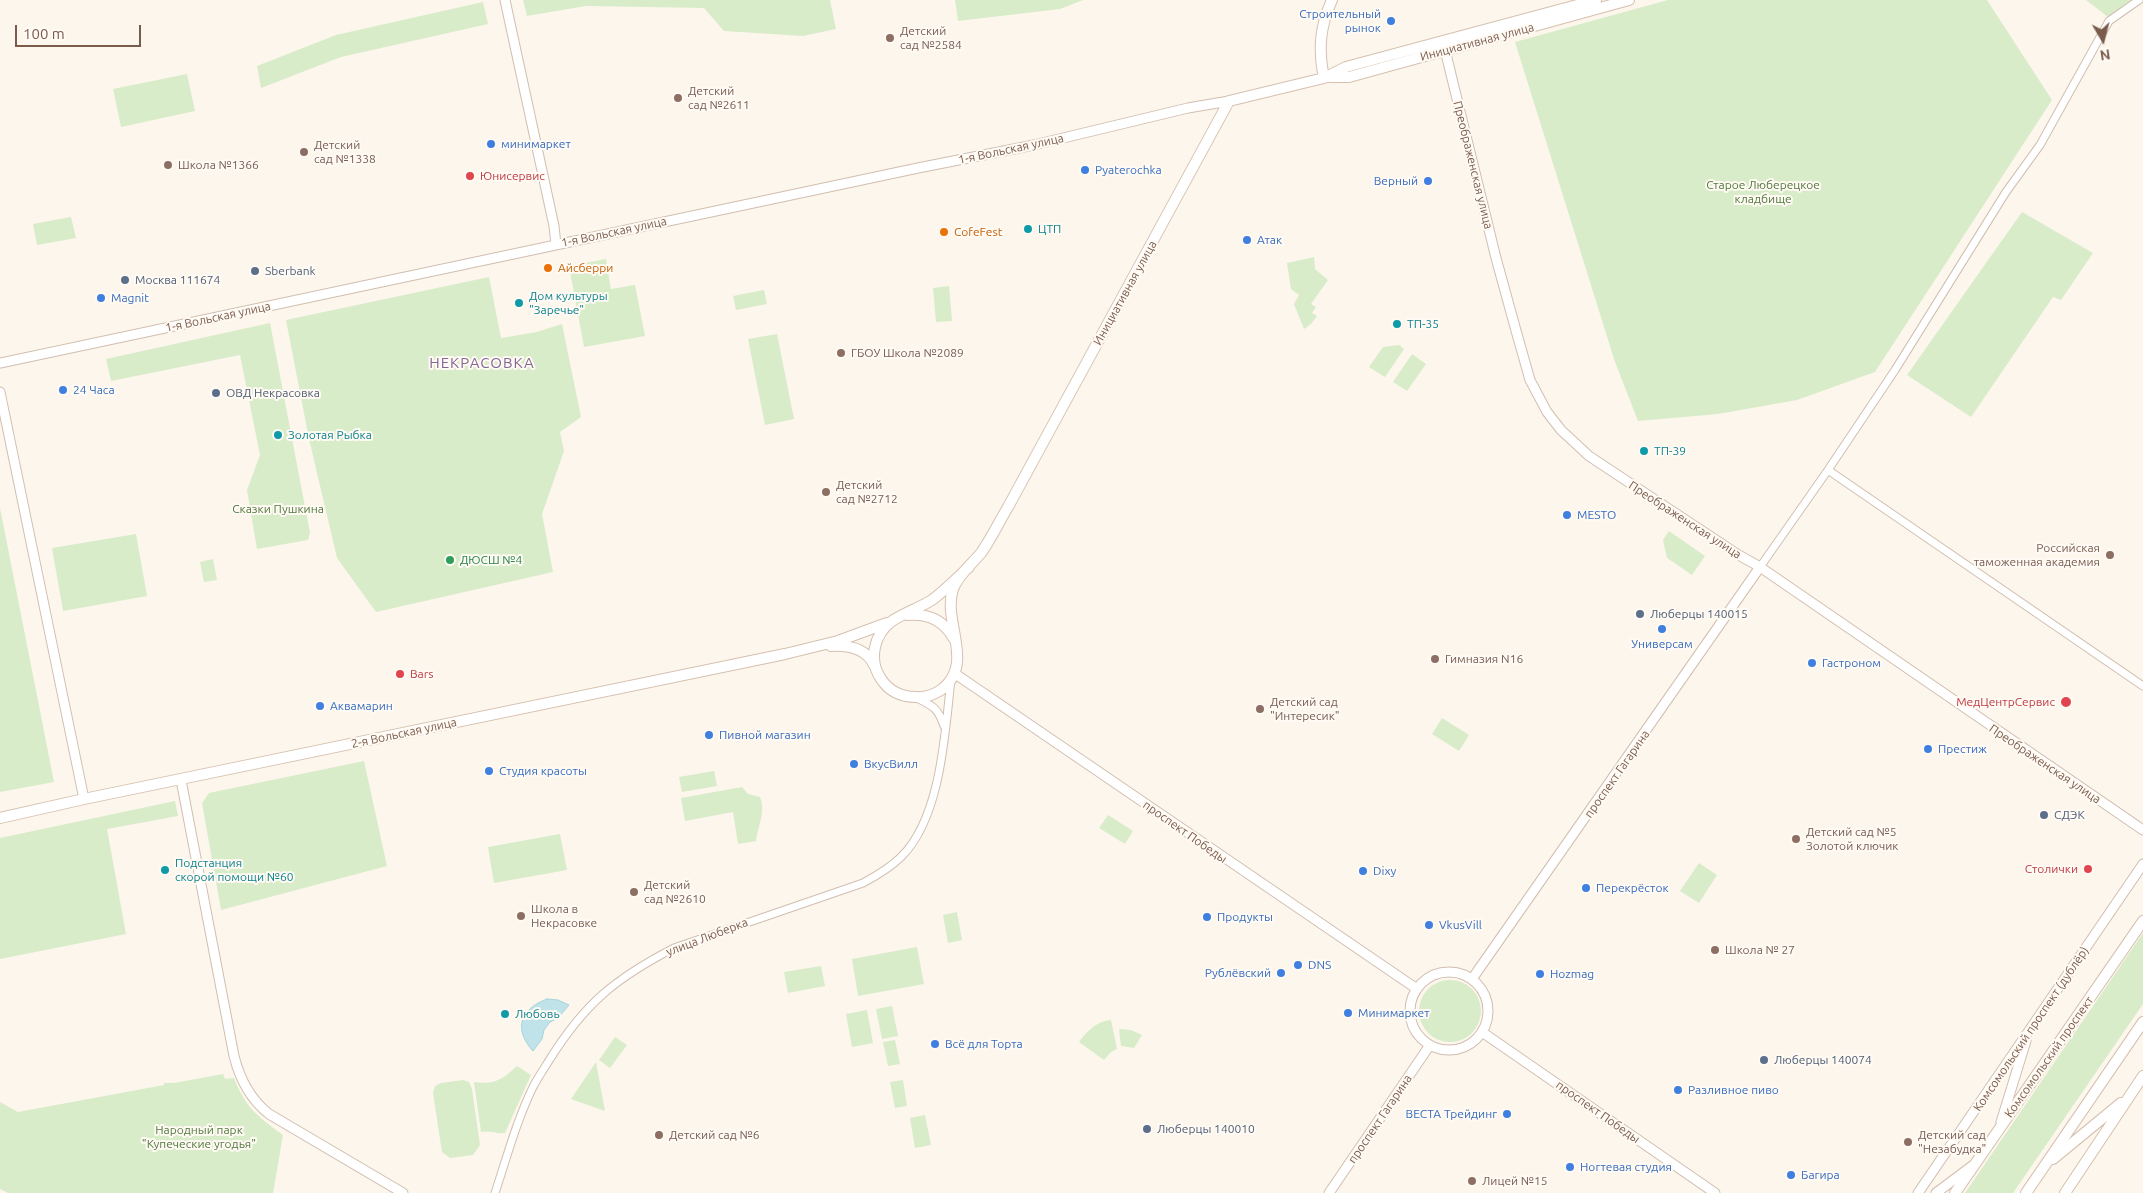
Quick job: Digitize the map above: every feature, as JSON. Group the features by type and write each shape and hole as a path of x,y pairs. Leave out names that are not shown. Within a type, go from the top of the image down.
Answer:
{"main road":[{"path":"1324,78 1320,38 1332,0"},
{"name":"Инициативная улица","path":"953,676 958,658 952,594 959,578 981,552 1008,507 1229,101 1324,78 1346,68 1596,0"},
{"name":"Инициативная улица","path":"1324,78 1349,77 1629,0"},
{"name":"Инициативная улица","path":"875,666 874,648 878,637 892,621 943,591 969,567"},
{"name":"Инициативная улица","path":"903,616 918,614 929,616 940,622 949,630 957,648"},
{"name":"2-я Вольская улица","path":"0,818 808,649 870,631 892,621"},
{"name":"2-я Вольская улица","path":"808,649 837,646 855,648 868,655 875,666"},
{"path":"875,666 882,680 893,692 916,698 928,697 936,693 953,676"},
{"name":"Комсомольский проспект","path":"1955,1193 2143,921"},
{"path":"2026,1193 2143,1022"},
{"path":"2065,1193 2143,1076"},
{"path":"2045,1165 2102,1120 2133,1092"}],"street":[{"path":"505,0 554,226 556,245"},
{"path":"1760,567 1895,370 2006,192 2040,145 2109,20 2139,0"},
{"name":"Преображенская улица","path":"1445,50 1530,380 1547,412 1561,430 1589,456 1729,549 1760,567 2143,830"},
{"name":"1-я Вольская улица","path":"0,363 1034,145 1188,108 1229,101"},
{"path":"0,392 84,799"},
{"path":"1828,470 2143,686"},
{"name":"проспект Гагарина","path":"1472,979 1760,567"},
{"name":"улица Люберка","path":"495,1193 518,1123 534,1084 560,1043 595,999 646,962 674,948 863,883 882,873 901,858 926,822 932,803 953,676"},
{"name":"проспект Победы","path":"953,676 1416,989"},
{"path":"916,698 933,706 940,714 945,729"},
{"path":"180,780 234,1056 248,1092 259,1106 269,1114 403,1193"},
{"name":"Комсомольский проспект (дублёр)","path":"1918,1193 2030,1032 2143,864"},
{"path":"1442,972 1458,972 1472,979 1481,988 1486,998 1487,1021 1482,1032 1474,1041 1464,1047 1452,1050 1430,1045 1416,1031 1410,1013 1411,1001 1416,989 1428,978 1442,972"},
{"name":"проспект Победы","path":"1482,1032 1715,1193"},
{"path":"2000,1128 2030,1032"},
{"name":"проспект Гагарина","path":"1330,1193 1430,1045"},
{"path":"1936,1193 1975,1164"}],"green space":[{"path":"523,0 830,0 836,29 803,36 724,31 704,8 586,6 527,16"},
{"path":"955,0 1083,0 1060,9 958,21"},
{"name":"Старое Люберецкое кладбище","path":"1668,0 1987,0 2052,100 1875,372 1797,400 1718,414 1638,421 1615,362 1515,42"},
{"path":"2086,0 2133,0 2108,17"},
{"path":"483,2 488,24 341,57 261,88 257,66 336,35"},
{"path":"187,74 195,111 121,127 113,89"},
{"path":"2022,212 2093,253 2061,300 2053,297 1971,417 1907,375"},
{"path":"71,217 76,238 37,245 33,224"},
{"path":"1314,257 1315,269 1328,280 1311,304 1316,307 1312,313 1317,316 1304,329 1294,304 1299,295 1291,289 1287,263"},
{"path":"606,259 611,289 635,285 645,336 584,347 569,266"},
{"path":"489,277 501,338 537,332 562,324 581,417 560,432 564,451 542,514 553,572 376,612 337,558 309,439 286,320"},
{"path":"949,286 952,321 936,322 933,288"},
{"path":"764,290 767,304 736,310 733,296"},
{"name":"Сказки Пушкина","path":"270,323 310,533 308,540 257,549 247,490 260,455 240,355 111,381 106,359"},
{"path":"777,334 794,419 765,425 748,339"},
{"path":"1399,345 1404,349 1385,377 1369,367 1383,347"},
{"path":"1412,354 1426,364 1407,391 1393,382"},
{"path":"0,508 54,782 0,792"},
{"path":"1669,531 1705,556 1692,575 1667,558 1663,540"},
{"path":"136,534 147,596 63,611 52,548"},
{"path":"213,559 217,580 204,582 200,562"},
{"path":"1442,718 1469,735 1459,751 1432,734"},
{"path":"364,761 387,866 221,910 202,803 209,793"},
{"path":"714,771 717,786 682,792 679,777"},
{"path":"742,787 748,794 760,797 762,802 762,813 756,841 738,844 733,812 685,821 681,798"},
{"path":"175,801 178,816 107,829 126,934 0,959 0,838"},
{"path":"1108,815 1133,831 1125,844 1099,828"},
{"path":"560,834 567,870 494,883 488,847"},
{"path":"1699,863 1717,875 1699,903 1680,891"},
{"path":"957,912 962,940 948,943 943,915"},
{"path":"2143,933 2143,1004 2013,1193 1965,1193"},
{"path":"917,947 924,984 858,996 852,959"},
{"path":"821,966 825,986 788,993 784,972"},
{"path":"1450,980 1462,982 1472,989 1479,999 1481,1011 1479,1023 1472,1033 1462,1040 1450,1042 1438,1040 1428,1033 1421,1023 1419,1011 1421,999 1428,989 1438,982"},
{"path":"892,1006 898,1036 882,1039 876,1009"},
{"path":"867,1010 873,1043 852,1047 846,1014"},
{"path":"1111,1020 1117,1049 1111,1052 1104,1060 1079,1042 1093,1027 1101,1022"},
{"path":"1119,1029 1131,1030 1142,1035 1134,1048 1121,1046"},
{"path":"615,1037 627,1045 610,1068 599,1060"},
{"path":"895,1040 900,1064 888,1066 883,1042"},
{"path":"596,1062 605,1111 571,1099"},
{"path":"517,1066 531,1075 505,1133 481,1132 474,1082 493,1082"},
{"name":"Народный парк \"Купеческие угодья\"","path":"223,1074 225,1079 234,1078 243,1097 253,1111 283,1135 273,1193 8,1193 0,1189 0,1102 18,1112 164,1085 164,1083 174,1083"},
{"path":"463,1080 469,1082 472,1089 480,1145 473,1155 450,1158 442,1152 433,1093 435,1086 441,1083"},
{"path":"903,1080 907,1106 895,1108 890,1082"},
{"path":"925,1115 931,1145 915,1148 910,1118"}],"water":[{"path":"547,999 558,1000 569,1005 558,1018 550,1022 544,1030 542,1039 533,1051 523,1035 522,1021 525,1014 531,1008"}],"place":[{"name":"Строительный рынок","path":"1391,21"},
{"name":"Детский сад №2584","path":"890,38"},
{"name":"Детский сад №2611","path":"678,98"},
{"name":"минимаркет","path":"491,144"},
{"name":"Детский сад №1338","path":"304,152"},
{"name":"Школа №1366","path":"168,165"},
{"name":"Pyaterochka","path":"1085,170"},
{"name":"Юнисервис","path":"470,176"},
{"name":"Верный","path":"1428,181"},
{"name":"ЦТП","path":"1028,229"},
{"name":"CofeFest","path":"944,232"},
{"name":"Атак","path":"1247,240"},
{"name":"Айсберри","path":"548,268"},
{"name":"Sberbank","path":"255,271"},
{"name":"Москва 111674","path":"125,280"},
{"name":"Magnit","path":"101,298"},
{"name":"Дом культуры \"Заречье\"","path":"519,303"},
{"name":"ТП-35","path":"1397,324"},
{"name":"ГБОУ Школа №2089","path":"841,353"},
{"name":"24 Часа","path":"63,390"},
{"name":"ОВД Некрасовка","path":"216,393"},
{"name":"Золотая Рыбка","path":"278,435"},
{"name":"ТП-39","path":"1644,451"},
{"name":"Детский сад №2712","path":"826,492"},
{"name":"MESTO","path":"1567,515"},
{"name":"Российская таможенная академия","path":"2110,555"},
{"name":"ДЮСШ №4","path":"450,560"},
{"name":"Люберцы 140015","path":"1640,614"},
{"name":"Универсам","path":"1662,629"},
{"name":"Гимназия N16","path":"1435,659"},
{"name":"Гастроном","path":"1812,663"},
{"name":"Bars","path":"400,674"},
{"name":"МедЦентрСервис","path":"2066,702"},
{"name":"Аквамарин","path":"320,706"},
{"name":"Детский сад \"Интересик\"","path":"1260,709"},
{"name":"Пивной магазин","path":"709,735"},
{"name":"Престиж","path":"1928,749"},
{"name":"ВкусВилл","path":"854,764"},
{"name":"Студия красоты","path":"489,771"},
{"name":"СДЭК","path":"2044,815"},
{"name":"Детский сад №5 Золотой ключик","path":"1796,839"},
{"name":"Столички","path":"2088,869"},
{"name":"Подстанция скорой помощи №60","path":"165,870"},
{"name":"Dixy","path":"1363,871"},
{"name":"Перекрёсток","path":"1586,888"},
{"name":"Детский сад №2610","path":"634,892"},
{"name":"Школа в Некрасовке","path":"521,916"},
{"name":"Продукты","path":"1207,917"},
{"name":"VkusVill","path":"1429,925"},
{"name":"Школа № 27","path":"1715,950"},
{"name":"DNS","path":"1298,965"},
{"name":"Рублёвский","path":"1281,973"},
{"name":"Hozmag","path":"1540,974"},
{"name":"Минимаркет","path":"1348,1013"},
{"name":"Любовь","path":"505,1014"},
{"name":"Всё для Торта","path":"935,1044"},
{"name":"Люберцы 140074","path":"1764,1060"},
{"name":"Разливное пиво","path":"1678,1090"},
{"name":"ВЕСТА Трейдинг","path":"1507,1114"},
{"name":"Люберцы 140010","path":"1147,1129"},
{"name":"Детский сад №6","path":"659,1135"},
{"name":"Детский сад \"Незабудка\"","path":"1908,1142"},
{"name":"Ногтевая студия","path":"1570,1167"},
{"name":"Багира","path":"1791,1175"},
{"name":"Лицей №15","path":"1472,1181"}],"district":[{"name":"НЕКРАСОВКА","path":"482,363"}]}
